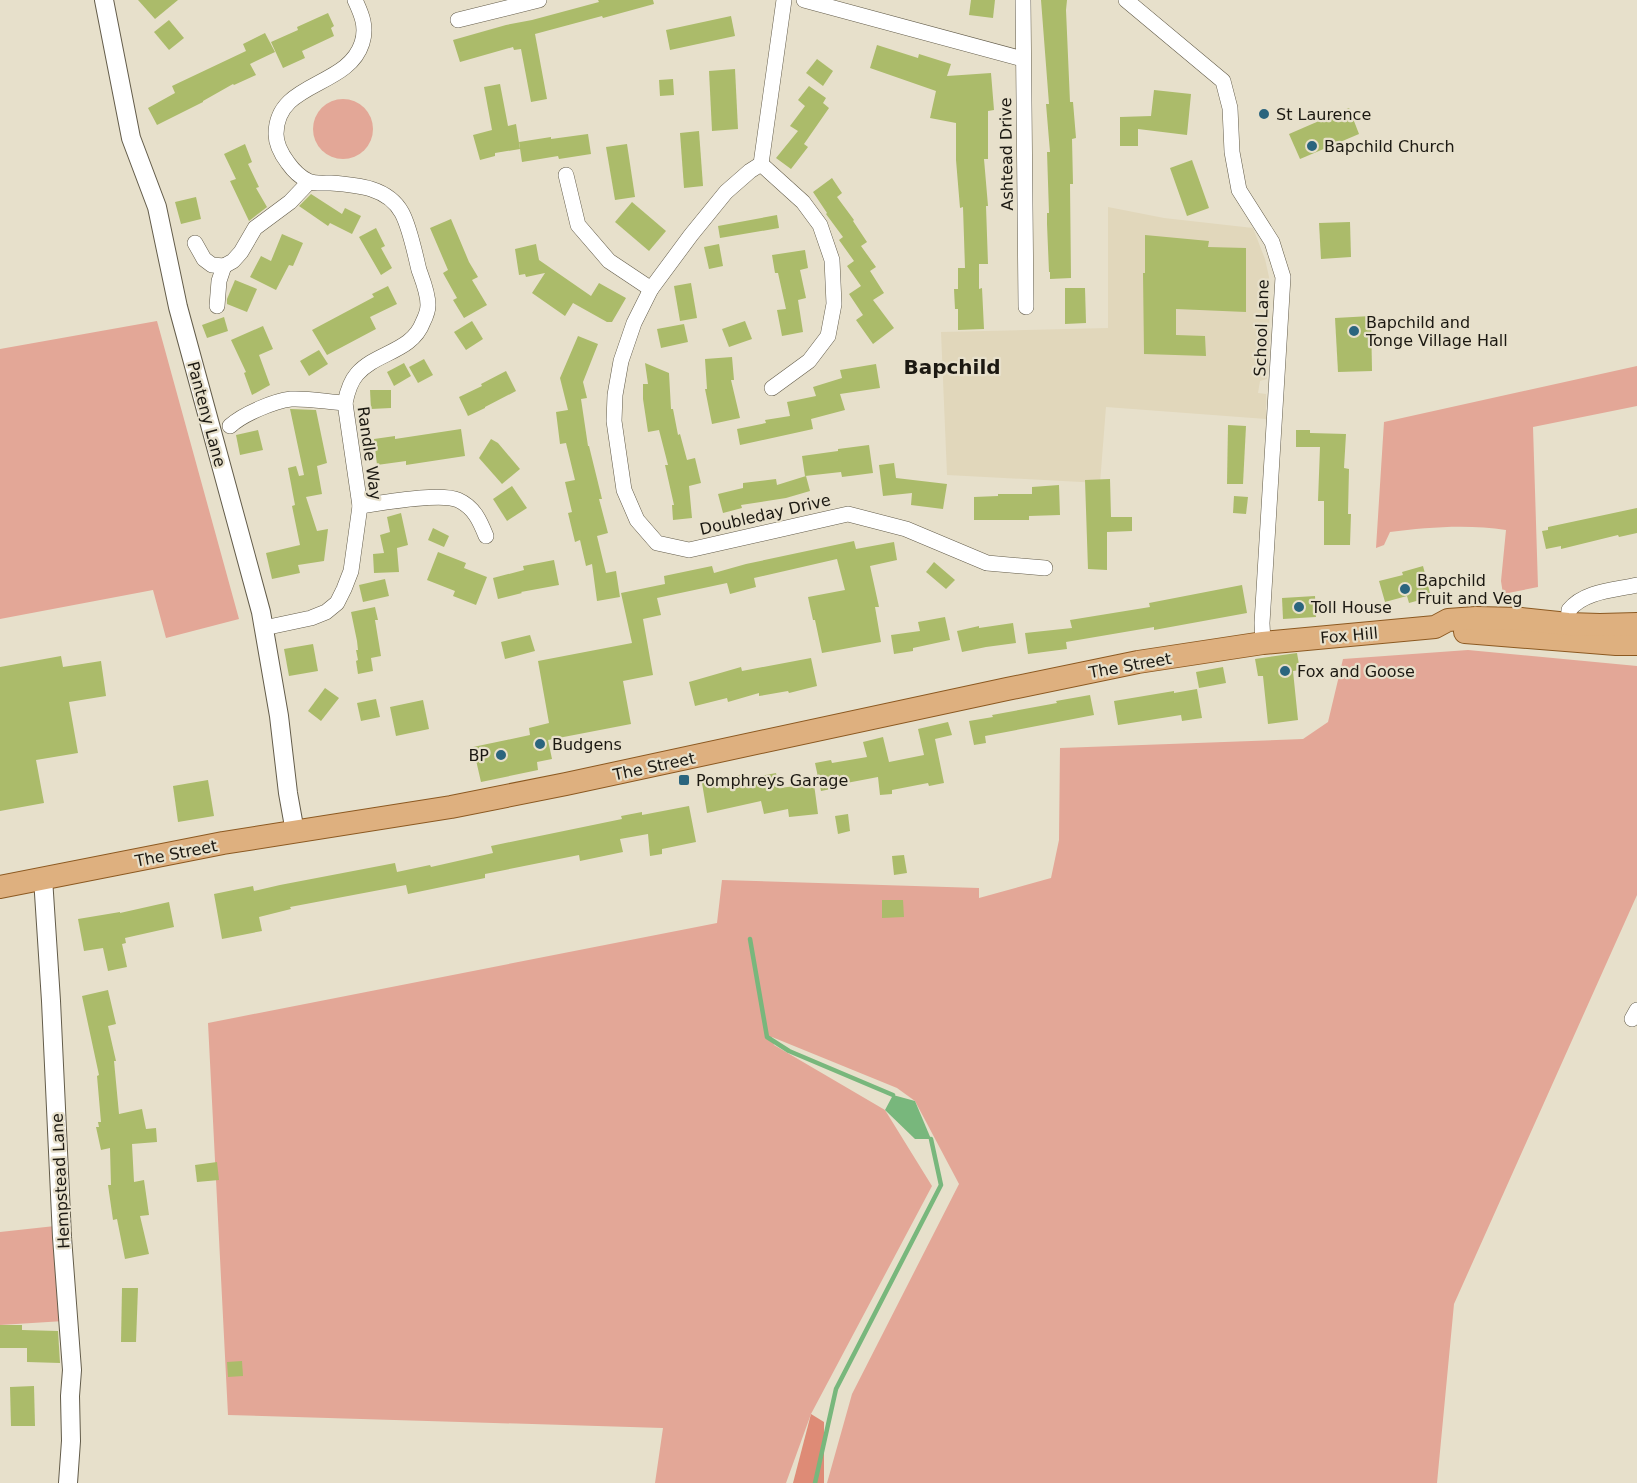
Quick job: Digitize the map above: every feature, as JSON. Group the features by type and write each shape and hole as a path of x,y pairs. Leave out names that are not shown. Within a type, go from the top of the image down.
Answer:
{"main road":[{"name":"Fox Hill","path":"1263,643 1435,627 1449,633 1499,634 1571,632 1637,624"},
{"name":"Fox Hill","path":"1571,632 1616,644 1637,644"},
{"name":"The Street","path":"0,887 223,843 451,807 1138,662 1263,643"}],"street":[{"name":"Panteny Lane","path":"104,0 131,138 158,207 178,307 247,556 264,628 295,832"},
{"path":"195,243 204,259 212,265 224,266 242,252 255,228 290,202 309,182 291,168 278,146 276,134 280,118 286,104 296,95 347,66 357,56 365,28 355,0"},
{"path":"458,20 539,0"},
{"path":"772,388 809,361 828,336 834,304 832,260 820,225 803,202 761,164 784,0"},
{"path":"804,0 1023,59"},
{"name":"Ashtead Drive","path":"1023,0 1026,308"},
{"name":"School Lane","path":"1126,0 1223,81 1230,108 1232,152 1239,190 1272,242 1283,277 1262,623 1263,643"},
{"name":"Doubleday Drive","path":"761,164 726,192 691,235 651,289 634,323 621,361 615,395 614,421 624,490 637,520 657,543 689,550 848,514 906,528 987,563 1045,568"},
{"path":"566,175 578,225 609,261 651,289"},
{"name":"Randle Way","path":"264,628 311,618 326,612 337,603 345,590 351,571 360,506 345,403 351,382 366,365 407,344 422,327 428,311 427,294 404,215 396,203 369,188 309,182"},
{"path":"217,306 219,281 224,266"},
{"path":"230,426 247,415 277,402 292,399 345,403"},
{"path":"360,506 440,496 458,499 472,509 486,536"},
{"path":"1571,632 1569,610 1579,600 1587,596 1637,585"},
{"name":"Hempstead Lane","path":"43,878 62,1237 72,1370 68,1483"}],"shaded area":[{"path":"337,99 349,99 360,104 368,112 373,129 371,141 360,154 349,159 337,159 326,154 318,146 313,135 313,123 318,112 326,104"},
{"path":"1108,207 1164,218 1253,228 1269,277 1267,379 1260,381 1258,393 1266,394 1266,419 1106,407 1100,483 947,475 941,332 1108,328"},
{"path":"157,321 239,619 166,638 153,590 0,619 0,349"},
{"path":"1637,366 1637,406 1533,427 1538,587 1503,594 1501,581 1506,530 1448,527 1390,532 1384,545 1376,548 1384,422"},
{"path":"1468,650 1637,666 1637,895 1454,1304 1437,1483 827,1483 852,1394 959,1184 915,1101 897,1088 772,1037 774,1045 885,1110 932,1186 811,1414 786,1483 655,1483 663,1428 228,1415 208,1023 717,923 722,880 979,888 979,898 1051,878 1059,840 1060,748 1303,739 1328,722 1343,659"},
{"path":"893,1095 915,1101 931,1139 915,1139 885,1110"},
{"path":"55,1226 64,1321 0,1325 0,1232"},
{"path":"811,1414 824,1422 824,1483 793,1483"}],"building":[{"path":"138,0 178,0 155,19"},
{"path":"598,0 653,0 654,4 535,34 547,99 531,102 521,49 514,50 513,47 460,62 453,40 599,2"},
{"path":"971,0 995,0 993,18 969,15"},
{"path":"1041,0 1067,0 1070,102 1073,102 1076,138 1072,139 1073,184 1070,184 1071,278 1050,279 1049,272 1047,152 1050,152 1046,104 1049,104"},
{"path":"328,13 334,26 331,28 334,36 302,51 305,58 283,68 271,42"},
{"path":"731,16 735,36 670,50 666,30"},
{"path":"169,20 184,38 169,50 154,32"},
{"path":"265,33 275,52 250,64 256,75 233,84 157,125 148,108 175,93 172,86 246,51 243,44"},
{"path":"877,45 918,58 919,54 951,64 947,76 991,73 994,110 988,111 988,159 984,159 988,206 986,206 988,264 979,264 979,289 982,288 984,329 958,330 958,309 955,309 954,289 958,289 958,268 965,268 963,207 960,208 956,160 956,123 930,118 936,91 870,68"},
{"path":"817,59 833,71 823,86 806,73"},
{"path":"735,69 738,129 712,131 709,71"},
{"path":"673,79 674,95 660,96 659,80"},
{"path":"500,84 508,126 516,124 520,149 495,153 495,156 480,160 473,135 492,130 484,87"},
{"path":"809,86 826,98 823,103 829,108 804,144 808,147 791,169 776,158 798,131 790,126 805,106 798,100"},
{"path":"1154,90 1191,94 1187,135 1138,129 1138,146 1120,146 1120,117 1151,116"},
{"name":"Bapchild Church","path":"1349,108 1359,134 1300,159 1289,134"},
{"path":"699,131 703,186 684,188 680,133"},
{"path":"588,134 591,154 559,159 558,156 522,162 519,142"},
{"path":"245,144 252,162 248,164 259,187 256,188 267,207 249,221 230,181 236,179 224,154"},
{"path":"627,144 635,197 615,200 606,147"},
{"path":"1192,160 1209,208 1187,216 1170,168"},
{"path":"832,178 842,193 837,197 867,242 861,246 876,267 870,271 884,293 873,300 894,328 873,344 856,320 863,315 849,294 861,286 847,266 854,261 839,240 843,237 813,192"},
{"path":"311,194 342,214 345,208 361,216 352,234 330,223 328,226 299,206"},
{"path":"196,197 201,219 181,224 175,202"},
{"path":"632,202 666,231 649,251 615,222"},
{"path":"777,215 779,228 720,238 718,226"},
{"path":"451,219 469,262 478,277 472,280 487,305 464,318 453,300 457,298 443,273 448,270 430,228"},
{"path":"1350,222 1351,257 1321,259 1319,223"},
{"path":"376,228 385,246 381,248 392,268 381,275 359,237"},
{"path":"282,234 303,243 293,266 289,265 276,290 250,277 261,256 271,261"},
{"path":"1145,235 1209,241 1208,247 1246,248 1246,312 1176,309 1176,335 1205,336 1206,356 1144,354"},
{"path":"536,244 539,260 591,296 599,283 626,298 612,322 607,322 573,303 565,316 532,293 545,273 526,277 525,274 519,275 515,249"},
{"path":"719,244 723,266 709,269 704,247"},
{"path":"805,250 808,268 800,270 806,298 798,300 803,332 782,336 777,310 786,309 772,255"},
{"path":"235,280 257,289 247,312 227,304"},
{"path":"691,283 697,318 680,321 674,286"},
{"path":"388,286 397,304 370,317 376,329 327,355 312,330 374,297 372,294"},
{"path":"1065,288 1085,288 1086,323 1065,324"},
{"name":"Bapchild and Tonge Village Hall","path":"1371,316 1372,371 1338,372 1335,318"},
{"path":"224,317 228,331 207,338 202,325"},
{"path":"472,321 483,339 466,350 454,332"},
{"path":"745,321 752,339 729,347 722,329"},
{"path":"684,324 688,342 661,348 657,329"},
{"path":"263,326 273,349 259,355 270,385 252,395 244,373 246,372 231,340"},
{"path":"578,336 598,344 583,382 587,398 581,399 588,446 608,533 597,536 606,573 616,571 620,597 597,601 592,564 586,566 580,540 575,542 568,513 572,512 565,482 575,480 566,443 560,444 556,412 568,410 560,378"},
{"path":"319,350 328,364 309,376 300,361"},
{"path":"732,357 734,380 731,380 740,418 712,424 705,389 707,389 705,359"},
{"path":"424,359 433,375 418,383 409,367"},
{"path":"404,363 411,376 394,386 387,372"},
{"path":"645,363 669,373 671,409 673,409 678,435 680,434 687,460 695,458 701,483 689,486 692,518 673,520 672,505 674,505 665,465 668,465 659,430 648,432 643,399 643,384 648,384"},
{"path":"876,364 880,388 840,394 845,410 811,419 813,429 740,445 737,429 766,423 765,420 790,416 787,402 816,396 813,387 842,378 840,370"},
{"path":"506,371 516,391 468,416 459,397"},
{"path":"370,390 391,390 391,408 371,409"},
{"path":"290,409 316,410 327,463 317,466 322,494 306,497 317,531 328,529 324,561 298,565 300,573 272,579 266,553 300,545 292,506 295,505 288,468 296,466 299,476 304,475"},
{"path":"1228,425 1246,426 1243,484 1227,484"},
{"path":"461,429 465,456 406,465 406,461 377,465 374,439 395,436 395,439"},
{"path":"258,430 263,450 240,455 236,435"},
{"path":"1296,430 1310,430 1310,433 1346,434 1344,468 1349,469 1350,545 1324,545 1324,501 1318,501 1320,447 1296,447"},
{"path":"491,439 498,443 520,469 502,484 479,458"},
{"path":"869,445 873,473 842,477 841,472 805,476 802,456"},
{"path":"894,463 896,478 947,484 943,509 911,505 912,493 883,496 879,465"},
{"path":"806,476 810,491 786,498 741,505 742,508 723,513 718,494 743,488 743,483 776,479 777,485"},
{"path":"1110,479 1111,517 1132,517 1132,531 1107,532 1107,570 1088,569 1085,480"},
{"path":"1059,485 1060,515 1029,516 1029,520 974,520 974,497 1032,494 1032,487"},
{"path":"512,486 527,508 507,521 493,499"},
{"path":"1234,496 1248,497 1246,514 1233,513"},
{"path":"1637,508 1637,533 1619,537 1618,535 1561,549 1561,546 1546,549 1542,531 1548,530 1548,527"},
{"path":"401,513 408,545 397,548 399,572 374,573 373,554 384,553 380,535 390,532 387,517"},
{"path":"433,528 449,536 444,547 428,540"},
{"path":"854,541 856,549 894,542 897,560 870,566 879,607 875,607 881,642 822,653 808,597 845,590 837,559 754,578 756,587 730,594 727,583 657,598 661,615 643,619 653,675 623,681 631,724 548,740 552,759 537,762 538,770 481,782 473,747 530,735 529,728 549,723 538,661 632,643 621,593 665,584 664,576 712,566 714,573"},
{"path":"438,552 466,563 464,568 487,577 476,605 453,596 455,591 427,580"},
{"path":"554,560 559,585 498,599 493,578 524,570 523,566"},
{"path":"934,562 955,580 946,589 926,572"},
{"name":"Bapchild Fruit and Veg","path":"1423,566 1431,597 1409,603 1407,596 1385,602 1379,581 1403,575 1402,572"},
{"path":"385,579 389,596 363,602 359,585"},
{"path":"1242,585 1247,613 1154,630 1154,627 1066,642 1067,649 1028,654 1025,633 1072,628 1070,620 1150,607 1149,603"},
{"name":"Toll House","path":"1315,596 1316,617 1283,619 1282,598"},
{"path":"375,607 381,656 371,658 373,671 358,674 357,641 351,612"},
{"path":"945,617 950,640 894,654 891,635 920,631 918,622"},
{"path":"1013,623 1016,643 962,652 957,631 979,626 979,628"},
{"path":"530,635 535,651 505,659 501,642"},
{"path":"313,644 318,671 289,676 284,649"},
{"path":"1297,653 1300,670 1293,671 1298,720 1268,724 1263,676 1258,676 1255,659"},
{"path":"61,656 63,667 101,661 106,696 69,702 78,753 36,760 44,803 0,811 0,667"},
{"path":"811,658 817,686 789,693 788,691 759,696 759,693 728,702 727,698 695,706 689,682 741,667 742,671"},
{"path":"1223,667 1226,683 1199,688 1196,672"},
{"path":"325,688 339,698 321,721 308,711"},
{"path":"1197,689 1202,718 1182,721 1181,715 1118,725 1114,701"},
{"path":"1090,695 1094,715 985,736 986,743 974,745 969,721"},
{"path":"376,699 380,717 361,721 357,703"},
{"path":"423,700 429,729 396,736 390,707"},
{"path":"948,722 952,735 935,739 944,783 929,786 928,783 892,790 892,794 880,795 878,777 836,785 836,788 821,791 815,763 831,760 832,763 867,757 863,742 883,737 889,762 924,755 918,729"},
{"path":"776,773 779,788 814,784 818,814 789,817 788,809 764,814 761,801 707,813 702,783 740,775 741,780"},
{"path":"208,780 214,816 178,822 173,786"},
{"path":"689,806 696,842 662,849 662,854 650,856 648,834 620,839 623,852 580,861 579,855 485,874 485,878 408,894 406,885 290,907 291,909 259,917 262,931 222,939 214,894 253,886 254,891 395,863 397,872 430,865 431,867 493,853 491,846 622,819 621,816 642,812 642,815"},
{"path":"848,814 850,831 838,834 835,816"},
{"path":"904,855 907,873 894,875 892,856"},
{"path":"882,900 903,900 904,917 882,918"},
{"path":"169,902 174,927 125,938 126,943 122,944 127,967 108,971 103,948 84,951 78,919 120,913"},
{"path":"108,990 116,1024 108,1026 116,1061 114,1061 119,1114 142,1109 146,1129 156,1128 157,1142 132,1144 134,1182 144,1180 149,1215 140,1216 149,1254 125,1259 117,1219 113,1220 108,1185 111,1185 110,1148 101,1150 96,1127 99,1127 98,1122 101,1122 97,1076 99,1075 82,996"},
{"path":"217,1162 219,1180 197,1182 195,1165"},
{"path":"122,1288 138,1288 136,1342 121,1342"},
{"path":"0,1325 22,1325 22,1330 58,1331 60,1363 27,1362 27,1348 0,1348"},
{"path":"242,1361 243,1376 228,1377 227,1362"},
{"path":"34,1386 35,1426 11,1426 10,1387"}],"waterway":[{"path":"750,939 767,1037 789,1051 893,1095"},
{"path":"815,1483 836,1389 941,1185 931,1139"}],"place":[{"name":"St Laurence","path":"1264,114"},
{"name":"Bapchild Church","path":"1312,146"},
{"name":"Bapchild and Tonge Village Hall","path":"1354,331"},
{"name":"Bapchild Fruit and Veg","path":"1405,589"},
{"name":"Toll House","path":"1299,607"},
{"name":"Fox and Goose","path":"1285,671"},
{"name":"Budgens","path":"540,744"},
{"name":"BP","path":"501,755"},
{"name":"Pomphreys Garage","path":"684,780"}],"district":[{"name":"Bapchild","path":"952,367"}]}
